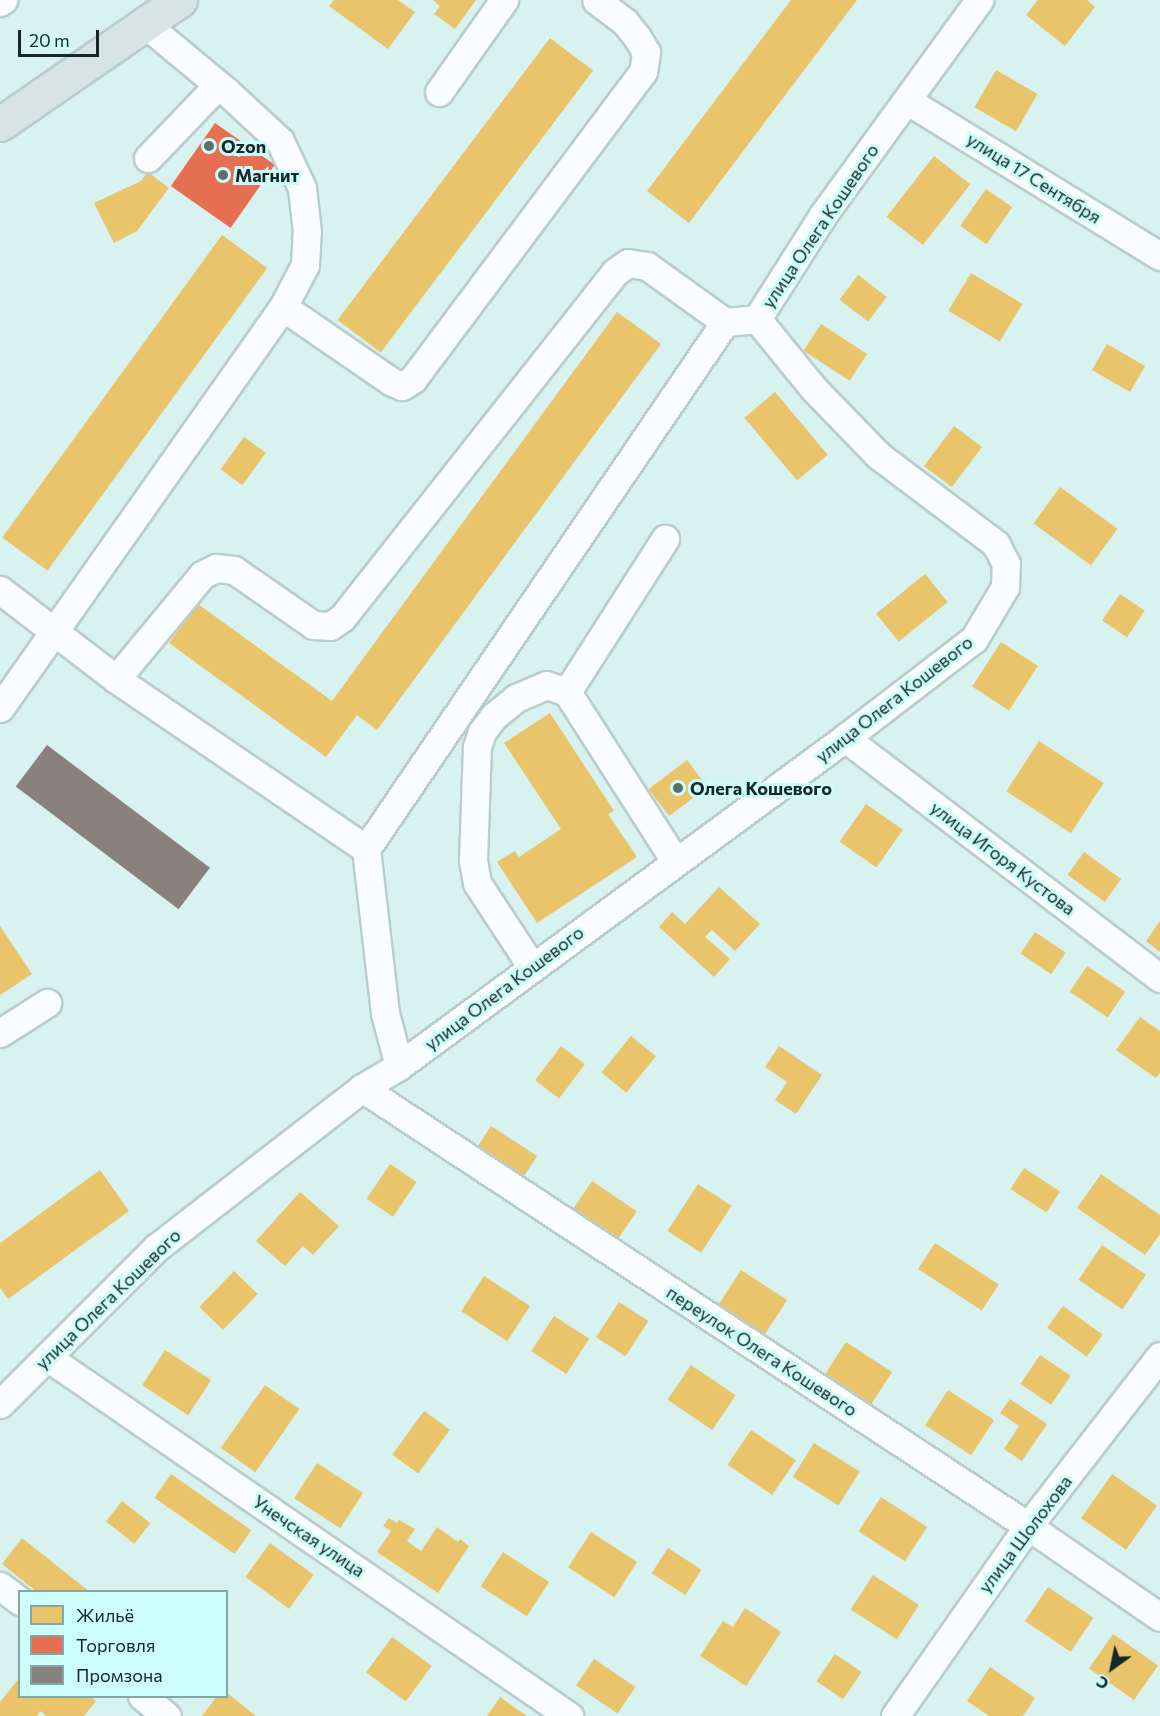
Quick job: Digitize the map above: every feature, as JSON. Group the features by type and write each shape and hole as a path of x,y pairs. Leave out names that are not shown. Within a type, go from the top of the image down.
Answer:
{"main road":[{"path":"0,124 180,0"}],"street":[{"path":"439,92 504,0"},
{"path":"282,307 392,382 402,386 413,379 643,72 646,52 637,37 625,21 596,0"},
{"name":"улица Олега Кошевого","path":"0,1404 156,1248 362,1088 399,1066 845,738 974,639 1005,587 1006,564 996,544 878,455 814,389 757,319 823,215 908,101 979,0"},
{"path":"0,708 282,307 305,264 307,232 302,189 280,141 145,24"},
{"path":"148,158 218,85"},
{"name":"улица 17 Сентября","path":"908,101 1160,256"},
{"path":"116,679 202,575 216,568 234,570 313,625 330,626 342,618 614,273 628,263 647,266 725,322 757,319"},
{"path":"399,1066 385,1013 366,849 725,322"},
{"path":"567,692 665,539"},
{"path":"0,590 116,679 366,849"},
{"path":"532,967 477,883 472,860 477,747 482,732 494,717 516,698 546,685 567,692 675,861"},
{"name":"улица Игоря Кустова","path":"845,738 1160,978"},
{"path":"0,1033 46,1003"},
{"name":"переулок Олега Кошевого","path":"362,1088 1028,1526 1160,1617"},
{"name":"улица Шолохова","path":"896,1716 1028,1526 1160,1356"},
{"name":"Унечская улица","path":"47,1357 569,1716"},
{"path":"0,1586 18,1600"},
{"path":"144,1698 167,1716"}],"building: Жильё":[{"path":"334,0 398,0 415,12 388,49 329,6"},
{"path":"433,0 476,0 455,29 434,14 440,6"},
{"path":"791,0 857,0 689,223 647,191"},
{"path":"1038,0 1087,0 1095,7 1065,46 1026,15"},
{"path":"550,38 593,70 381,352 338,320"},
{"path":"996,70 1038,94 1016,131 974,107"},
{"path":"934,156 970,184 923,245 887,217"},
{"path":"148,172 169,188 137,231 114,243 94,203 141,181"},
{"path":"986,189 1012,207 986,244 960,226"},
{"path":"222,235 267,268 47,570 2,538"},
{"path":"971,273 1022,304 1000,342 948,311"},
{"path":"858,275 887,297 868,321 839,300"},
{"path":"617,312 661,344 377,730 357,715 326,757 169,643 198,604 332,701"},
{"path":"821,324 867,354 850,381 804,351"},
{"path":"1107,344 1145,366 1130,392 1092,370"},
{"path":"775,392 828,455 797,481 744,418"},
{"path":"954,426 982,447 952,487 924,466"},
{"path":"244,437 266,453 242,485 220,469"},
{"path":"1060,487 1117,529 1091,565 1034,523"},
{"path":"925,574 948,602 899,642 876,614"},
{"path":"1120,594 1145,611 1127,637 1102,621"},
{"path":"1001,642 1038,666 1009,710 972,686"},
{"path":"550,713 614,811 608,814 637,857 537,923 497,862 515,851 519,857 561,829 504,743"},
{"path":"1039,741 1104,783 1071,833 1006,791"},
{"name":"Олега Кошевого","path":"687,760 707,787 669,816 649,789"},
{"path":"866,804 903,830 876,867 840,842"},
{"path":"1084,852 1121,879 1105,902 1068,875"},
{"path":"719,887 760,924 735,951 712,930 705,937 730,959 714,977 659,927 672,912 685,924"},
{"path":"1160,921 1160,952 1146,941"},
{"path":"0,926 32,974 0,995"},
{"path":"1035,932 1066,953 1051,974 1020,954"},
{"path":"1087,966 1125,992 1108,1017 1070,992"},
{"path":"1140,1017 1160,1031 1160,1073 1156,1078 1116,1050"},
{"path":"631,1036 656,1056 626,1093 601,1073"},
{"path":"561,1046 585,1064 559,1098 535,1080"},
{"path":"779,1046 822,1075 796,1114 775,1100 787,1082 765,1067"},
{"path":"491,1126 537,1156 517,1187 471,1157"},
{"path":"390,1164 417,1182 393,1217 367,1199"},
{"path":"1024,1168 1060,1191 1046,1212 1010,1189"},
{"path":"100,1170 129,1211 8,1299 0,1288 0,1243"},
{"path":"1101,1174 1160,1215 1160,1234 1145,1255 1077,1208"},
{"path":"592,1181 637,1211 613,1246 569,1216"},
{"path":"698,1184 732,1206 701,1253 668,1231"},
{"path":"300,1192 339,1226 313,1255 303,1246 285,1266 256,1241"},
{"path":"935,1243 999,1284 982,1310 918,1269"},
{"path":"1102,1245 1146,1275 1122,1309 1079,1280"},
{"path":"741,1270 787,1300 764,1335 718,1305"},
{"path":"234,1271 258,1294 223,1330 199,1307"},
{"path":"484,1276 530,1306 507,1341 461,1311"},
{"path":"619,1302 648,1321 625,1356 596,1337"},
{"path":"1063,1306 1103,1335 1087,1357 1047,1328"},
{"path":"554,1316 589,1339 566,1374 531,1351"},
{"path":"846,1342 892,1372 870,1406 824,1376"},
{"path":"165,1350 211,1380 188,1415 142,1385"},
{"path":"1040,1355 1071,1376 1051,1405 1020,1384"},
{"path":"691,1365 736,1395 712,1430 668,1400"},
{"path":"265,1385 299,1409 255,1472 221,1448"},
{"path":"948,1390 994,1420 971,1455 925,1425"},
{"path":"1010,1399 1047,1424 1022,1461 1004,1449 1019,1426 1000,1413"},
{"path":"424,1411 450,1430 418,1473 392,1455"},
{"path":"751,1430 796,1460 772,1495 728,1465"},
{"path":"814,1443 860,1472 839,1506 793,1477"},
{"path":"317,1463 363,1493 340,1528 294,1498"},
{"path":"171,1474 251,1530 235,1554 154,1498"},
{"path":"1112,1474 1157,1506 1126,1550 1081,1518"},
{"path":"881,1497 927,1527 905,1561 859,1531"},
{"path":"122,1501 150,1523 134,1544 106,1521"},
{"path":"389,1518 397,1523 399,1520 415,1529 407,1541 421,1551 437,1527 458,1542 460,1539 469,1546 438,1593 377,1552 391,1531 383,1526"},
{"path":"591,1532 637,1562 614,1597 568,1567"},
{"path":"22,1538 87,1590 34,1590 2,1564"},
{"path":"270,1543 314,1575 289,1609 245,1577"},
{"path":"668,1548 702,1570 685,1595 652,1573"},
{"path":"503,1552 549,1582 527,1616 481,1586"},
{"path":"873,1575 919,1605 897,1639 851,1609"},
{"path":"1048,1587 1094,1618 1071,1652 1025,1621"},
{"path":"745,1608 781,1632 746,1686 700,1656 723,1621 733,1627"},
{"path":"1113,1634 1158,1666 1134,1700 1089,1668"},
{"path":"392,1637 432,1666 406,1701 366,1673"},
{"path":"835,1654 862,1672 843,1699 817,1681"},
{"path":"594,1659 635,1687 618,1713 576,1686"},
{"path":"990,1667 1035,1698 1023,1716 989,1716 967,1701"},
{"path":"18,1680 18,1698 92,1698 96,1701 84,1716 46,1716 40,1711 37,1716 0,1716 0,1702"},
{"path":"228,1694 256,1716 202,1716 216,1698 228,1698"},
{"path":"500,1697 527,1716 487,1716"}],"building: Торговля":[{"name":"Магнит","path":"215,123 275,165 231,228 171,186"}],"building: Промзона":[{"path":"47,745 210,868 179,909 16,787"}],"place":[{"name":"Ozon","path":"209,146"},
{"name":"Магнит","path":"223,175"},
{"name":"Олега Кошевого","path":"678,788"}]}
